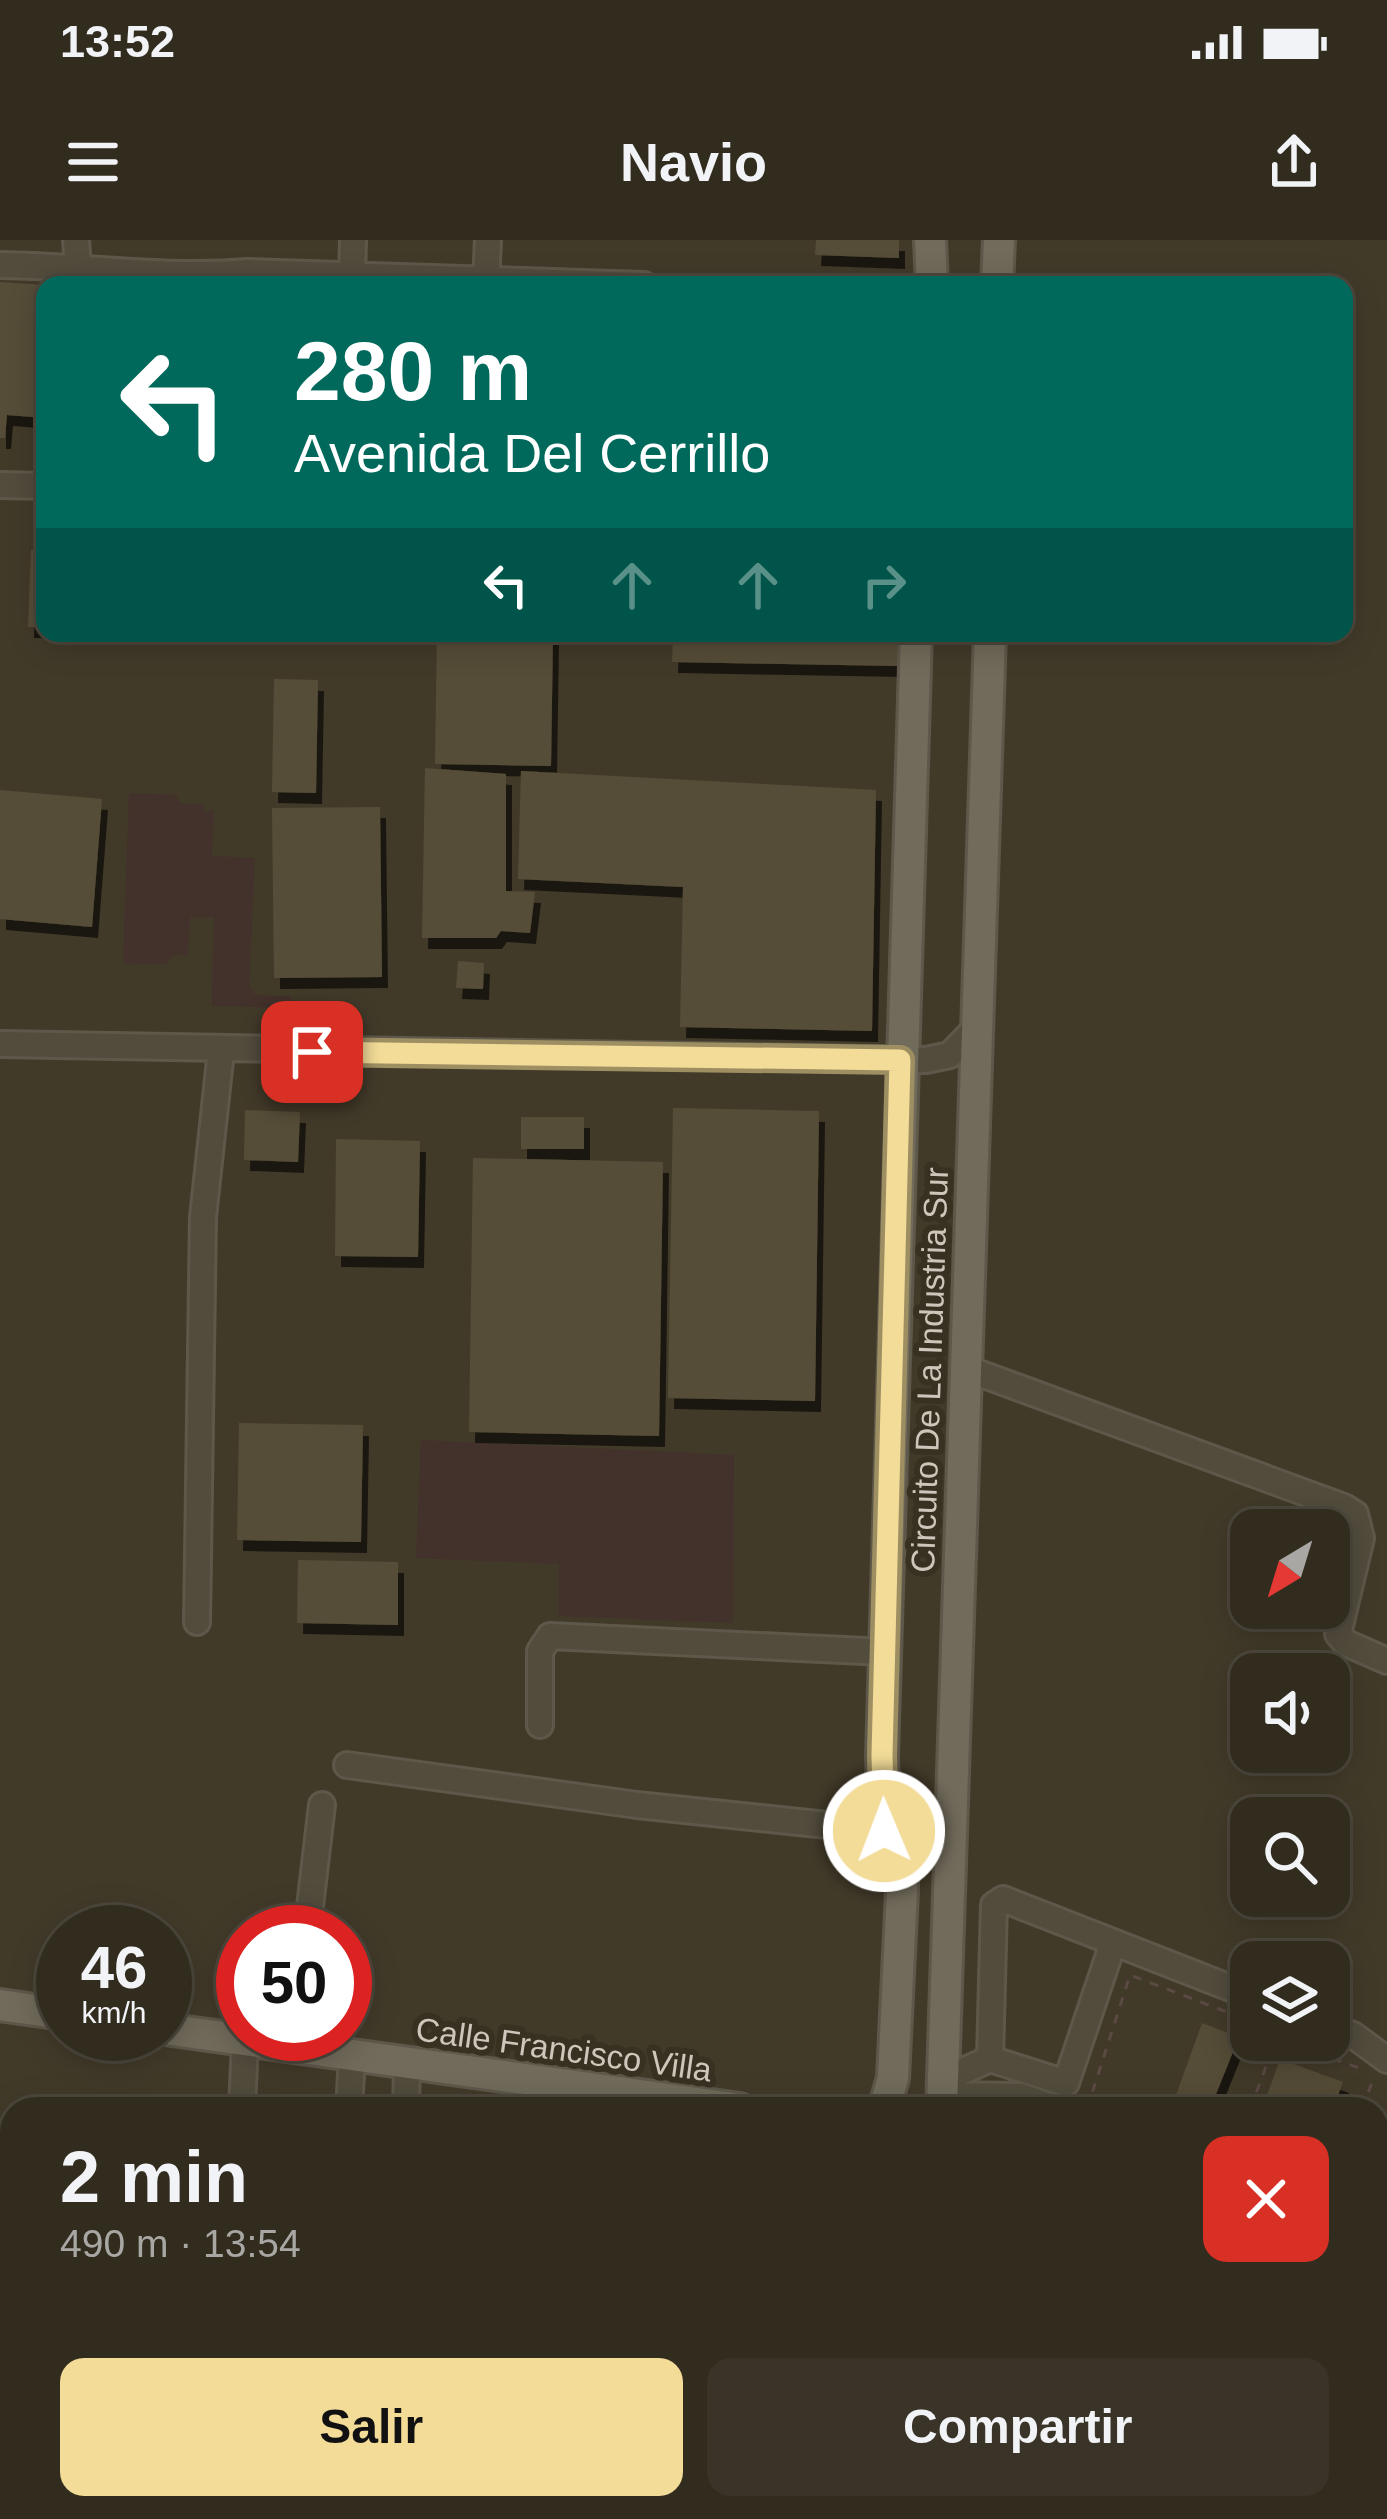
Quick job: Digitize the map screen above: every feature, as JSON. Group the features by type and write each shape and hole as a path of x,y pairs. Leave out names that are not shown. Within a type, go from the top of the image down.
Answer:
{"main road":[{"path":"930,240 932,276"},
{"path":"997,276 999,240"},
{"name":"Circuito De La Industria Sur","path":"887,2097 893,2078 902,1865 884,1831 885,1652 916,642"},
{"name":"Circuito De La Industria Sur","path":"943,2094 991,642"},
{"path":"0,2005 36,2010"},
{"name":"Calle Francisco Villa","path":"372,2060 649,2097"}],"street":[{"path":"76,240 78,266"},
{"path":"352,276 353,240"},
{"path":"486,276 488,240"},
{"path":"0,265 191,276 248,272 331,276"},
{"path":"0,485 36,486"},
{"path":"0,1044 900,1060 950,1055 979,1026"},
{"path":"197,1622 203,1217 221,1051"},
{"path":"965,1368 1355,1514 1361,1538 1338,1634 1346,1643 1387,1661"},
{"path":"540,1725 540,1651 550,1636 885,1652"},
{"path":"347,1765 638,1805 884,1831"},
{"path":"310,1905 322,1805"},
{"path":"990,2059 994,1905 1003,1899 1230,1988"},
{"path":"990,2059 1066,2084 1112,1942"},
{"path":"1350,2034 1380,2068"},
{"path":"943,2094 990,2059"},
{"path":"243,2097 244,2061"},
{"path":"350,2097 352,2061"},
{"path":"406,2097 407,2065"},
{"path":"943,2094 1024,2097"}],"path":[{"path":"1091,2097 1130,1976 1230,2013"},
{"path":"1350,2060 1380,2068 1367,2097"},
{"path":"1255,2097 1270,2061"}],"shaded area":[{"path":"129,793 176,795 180,803 214,810 212,856 255,858 249,985 255,995 291,996 291,1008 212,1006 214,917 190,917 188,955 174,955 165,964 123,963"},
{"path":"421,1440 734,1455 733,1623 559,1616 559,1564 416,1558"}],"building":[{"path":"816,240 899,240 899,258 815,255"},
{"path":"0,282 36,284 36,417 7,415 5,438 0,438"},
{"path":"31,550 36,550 36,627 28,627"},
{"path":"437,642 553,642 551,766 435,764"},
{"path":"673,642 899,642 898,666 672,662"},
{"path":"274,679 318,680 316,793 272,792"},
{"path":"425,768 506,774 506,891 535,892 530,933 422,938"},
{"path":"521,771 876,790 872,1031 680,1027 683,887 518,879"},
{"path":"0,790 102,799 92,927 0,919"},
{"path":"380,807 382,977 274,978 272,808"},
{"path":"458,961 484,963 483,989 456,988"},
{"path":"673,1108 819,1111 815,1401 668,1398"},
{"path":"245,1110 300,1112 298,1162 244,1160"},
{"path":"521,1117 584,1117 584,1149 521,1149"},
{"path":"336,1139 420,1141 418,1257 335,1256"},
{"path":"473,1158 663,1162 659,1436 469,1432"},
{"path":"239,1423 363,1425 361,1542 237,1540"},
{"path":"298,1560 398,1562 398,1625 297,1623"},
{"path":"1202,2023 1230,2034 1230,2059 1215,2097 1175,2097"},
{"path":"1279,2061 1285,2061 1343,2082 1337,2097 1266,2097"}],"route":[{"path":"312,1052 900,1060 884,1831"}]}
